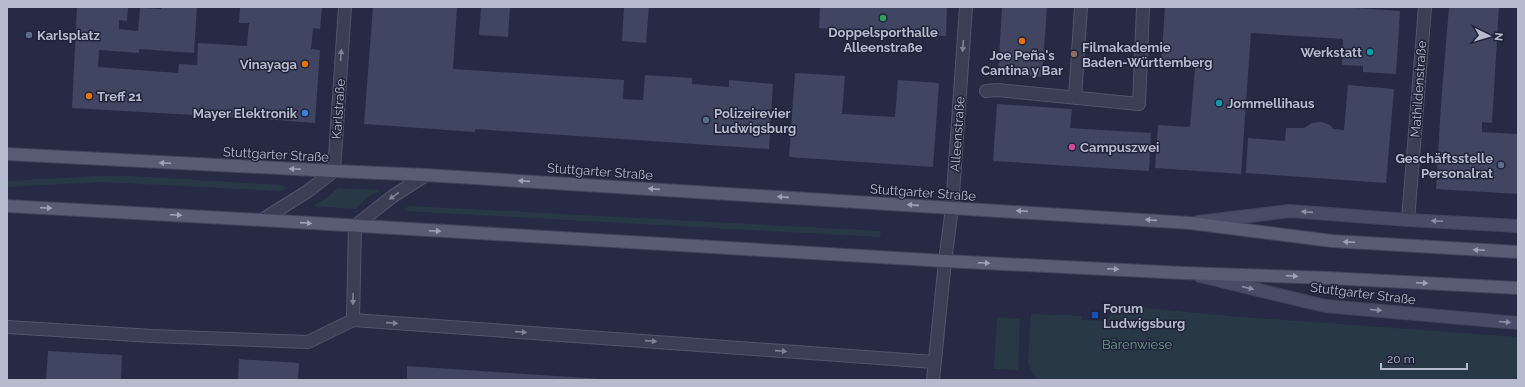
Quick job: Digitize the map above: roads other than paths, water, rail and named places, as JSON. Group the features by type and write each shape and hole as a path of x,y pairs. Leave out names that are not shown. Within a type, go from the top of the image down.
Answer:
{"main road":[{"name":"Stuttgarter Straße","path":"7,154 334,171 426,174 1190,223 1332,241 1518,252"},
{"name":"Stuttgarter Straße","path":"7,206 945,261 1518,288"},
{"name":"Stuttgarter Straße","path":"1190,223 1290,211 1408,220 1518,226"},
{"name":"Stuttgarter Straße","path":"1183,273 1325,306 1518,323"}],"street":[{"name":"Karlstraße","path":"334,171 344,7"},
{"name":"Alleenstraße","path":"933,380 952,208 966,7"},
{"path":"1075,98 1081,7"},
{"path":"986,92 997,90 1139,104 1144,7"},
{"name":"Mathildenstraße","path":"1408,220 1425,7"},
{"path":"262,220 308,191 334,171"},
{"path":"353,320 355,226 393,196 426,174"},
{"path":"7,327 153,336 308,342 353,320 934,362"}],"place":[{"name":"Doppelsporthalle Alleenstraße","path":"883,18"},
{"name":"Karlsplatz","path":"29,35"},
{"name":"Joe Peña's Cantina y Bar","path":"1022,41"},
{"name":"Werkstatt","path":"1370,52"},
{"name":"Filmakademie Baden-Württemberg","path":"1074,54"},
{"name":"Vinayaga","path":"305,64"},
{"name":"Treff 21","path":"89,96"},
{"name":"Jommellihaus","path":"1219,103"},
{"name":"Mayer Elektronik","path":"305,113"},
{"name":"Polizeirevier Ludwigsburg","path":"706,120"},
{"name":"Campuszwei","path":"1072,147"},
{"name":"Geschäftsstelle Personalrat","path":"1501,165"},
{"name":"Forum Ludwigsburg","path":"1095,315"}],"park label":[{"name":"Bärenwiese","path":"1137,344"}]}
